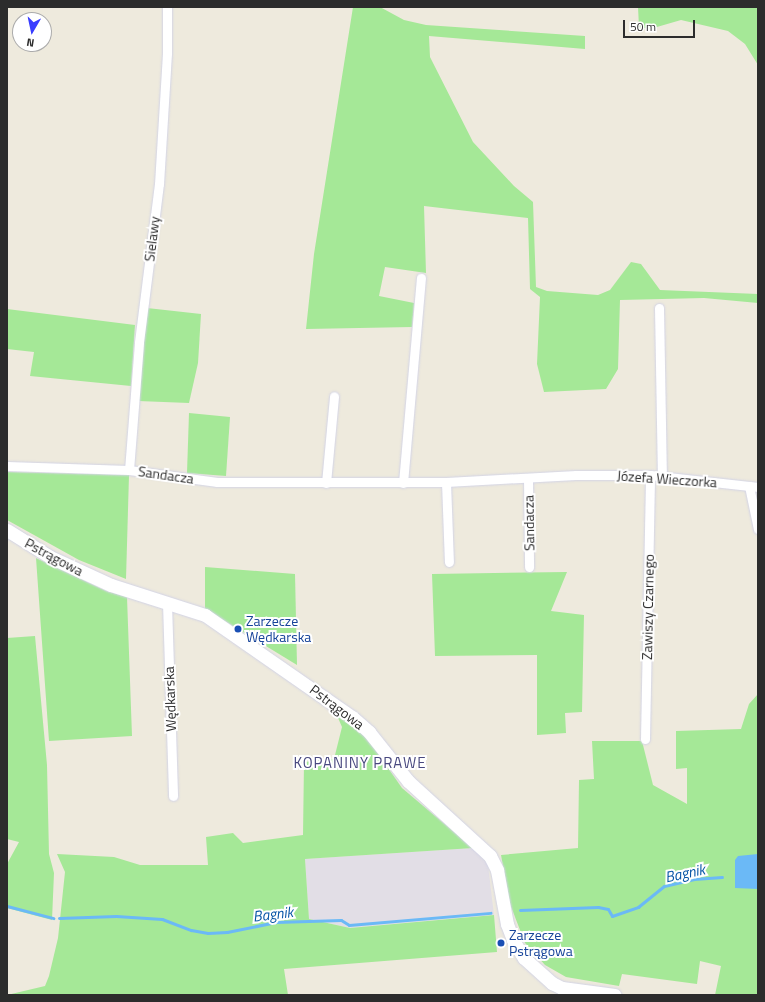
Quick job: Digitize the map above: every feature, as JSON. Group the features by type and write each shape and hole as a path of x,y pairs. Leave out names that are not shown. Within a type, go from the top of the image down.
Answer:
{"street":[{"name":"Sielawy","path":"129,470 139,342 159,184 167,53 167,7"},
{"path":"403,482 422,278"},
{"path":"659,308 662,477"},
{"path":"326,483 334,396"},
{"name":"Sandacza","path":"7,466 129,470 217,482 446,482 528,479 576,475"},
{"name":"Józefa Wieczorka","path":"576,475 650,475 754,487"},
{"name":"Zawiszy Czarnego","path":"646,739 650,475"},
{"name":"Sandacza","path":"528,479 530,567"},
{"path":"446,482 449,562"},
{"path":"754,487 758,529"},
{"name":"Pstrągowa","path":"7,530 32,547 74,569 128,592 196,611 212,619 364,727 408,780 490,856 497,870 509,929 524,958 552,983 562,988 615,995"},
{"name":"Wędkarska","path":"167,603 173,796"}],"shaded area":[{"path":"473,848 488,865 494,915 350,928 309,919 305,859"}],"green space":[{"path":"353,7 380,7 404,20 426,25 585,36 585,49 429,36 430,57 473,142 514,186 533,202 536,287 547,291 598,295 610,290 631,262 641,264 660,290 758,294 758,303 704,298 620,300 618,369 606,389 544,392 537,364 540,297 530,289 528,218 424,206 426,273 385,267 379,296 414,303 412,327 306,329 314,254"},
{"path":"638,7 758,7 758,65 745,44 728,31 681,20 650,29 639,27"},
{"path":"147,308 201,314 198,363 189,403 138,401"},
{"path":"7,309 135,325 131,386 30,376 34,352 7,349"},
{"path":"189,413 230,417 226,476 187,473"},
{"path":"7,472 129,475 126,579 79,560 7,520"},
{"path":"36,558 106,591 127,597 132,736 49,741"},
{"path":"205,567 295,574 297,665 205,609"},
{"path":"567,572 551,611 584,615 582,712 565,713 566,733 537,735 537,655 435,656 432,574"},
{"path":"35,636 47,765 49,854 54,873 52,920 7,908 7,864 19,842 7,839 7,638"},
{"path":"758,694 758,995 715,995 721,966 700,961 697,984 622,974 619,986 566,977 545,965 525,943 510,904 501,855 578,848 579,780 594,779 592,741 642,741 653,785 687,804 687,768 676,769 676,731 741,729 749,704"},
{"path":"335,711 368,739 402,788 473,848 305,859 309,919 350,928 494,915 497,952 284,969 288,995 7,995 45,986 49,976 58,938 65,872 57,854 114,857 140,865 208,865 206,837 233,833 243,843 303,835 304,762 334,759 342,727"}],"water":[{"path":"758,854 758,889 735,888 735,860 738,856"}],"waterway":[{"name":"Bagnik","path":"520,910 598,907 608,909 612,916 638,907 664,886 694,879 722,877"},
{"name":"Bagnik","path":"7,906 53,918"},
{"name":"Bagnik","path":"59,918 116,916 162,919 191,930 208,933 227,932 276,922 341,920 349,925 490,913"}],"place":[{"name":"Zarzecze Wędkarska","path":"238,629"},
{"name":"Zarzecze Pstrągowa","path":"501,943"}],"district":[{"name":"KOPANINY PRAWE","path":"360,763"}]}
